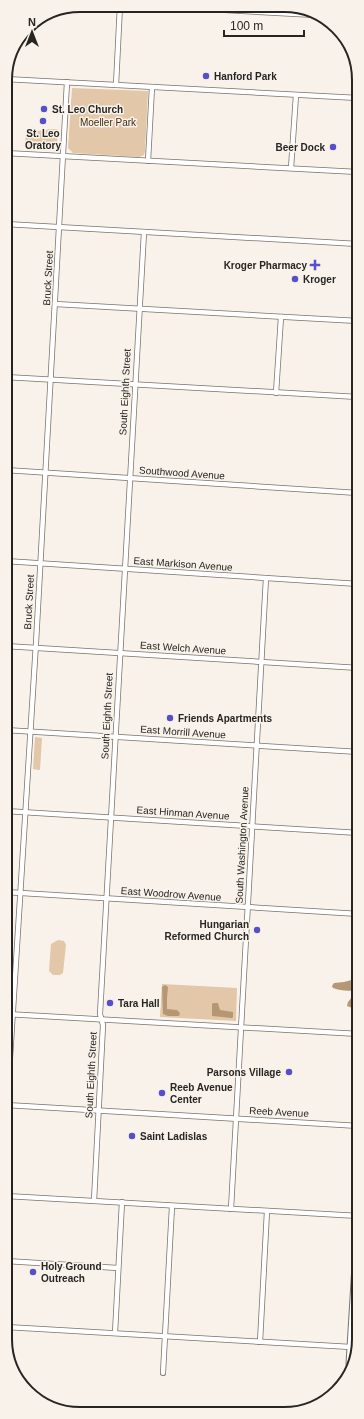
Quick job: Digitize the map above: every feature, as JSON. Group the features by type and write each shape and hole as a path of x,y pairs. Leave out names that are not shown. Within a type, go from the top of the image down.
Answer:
{"main road":[{"path":"351,1353 352,1339"}],"street":[{"path":"116,85 120,12"},
{"path":"261,12 301,14"},
{"path":"12,79 352,98"},
{"name":"Bruck Street","path":"12,1027 36,648 67,82"},
{"path":"148,161 152,87"},
{"path":"291,168 296,95"},
{"path":"12,153 352,172"},
{"path":"12,224 352,244"},
{"name":"South Eighth Street","path":"94,1201 103,1025 100,1014 110,818 144,232"},
{"path":"55,304 352,321"},
{"path":"276,393 281,317"},
{"path":"12,377 352,397"},
{"name":"Southwood Avenue","path":"12,471 352,493"},
{"name":"East Markison Avenue","path":"12,561 352,584"},
{"name":"South Washington Avenue","path":"231,1209 261,662 269,578"},
{"name":"East Welch Avenue","path":"12,646 352,668"},
{"name":"East Morrill Avenue","path":"12,731 352,752"},
{"name":"East Hinman Avenue","path":"12,811 352,833"},
{"name":"East Woodrow Avenue","path":"12,892 352,914"},
{"path":"13,1014 352,1034"},
{"name":"Reeb Avenue","path":"12,1105 352,1126"},
{"path":"12,1196 352,1216"},
{"path":"114,1333 122,1202"},
{"path":"162,1373 172,1206"},
{"path":"260,1342 267,1211"},
{"path":"12,1261 118,1268"},
{"path":"12,1327 351,1347"}],"green space":[{"name":"Moeller Park","path":"72,88 148,91 144,155 139,157 73,153 68,148"},
{"path":"49,129 58,129 57,147 49,147 48,149 25,148 26,130 44,131"},
{"path":"35,737 42,738 40,770 33,769"},
{"path":"58,940 64,941 66,945 63,973 60,975 53,975 49,971 51,944"},
{"path":"162,984 237,988 236,1021 160,1017"}],"shaded area":[{"path":"352,980 352,991 333,988 332,986 334,983"},
{"path":"165,985 168,987 167,1009 177,1010 180,1013 179,1016 168,1016 163,1014 162,987"},
{"path":"352,997 352,1008 347,1006"},
{"path":"213,1003 218,1003 220,1010 233,1012 233,1017 212,1016"}],"place":[{"name":"Hanford Park","path":"206,76"},
{"name":"St. Leo Church","path":"44,109"},
{"name":"St. Leo Oratory","path":"43,121"},
{"name":"Beer Dock","path":"333,147"},
{"name":"Kroger Pharmacy","path":"315,265"},
{"name":"Kroger","path":"295,279"},
{"name":"Friends Apartments","path":"170,718"},
{"name":"Hungarian Reformed Church","path":"257,930"},
{"name":"Tara Hall","path":"110,1003"},
{"name":"Parsons Village","path":"289,1072"},
{"name":"Reeb Avenue Center","path":"162,1093"},
{"name":"Saint Ladislas","path":"132,1136"},
{"name":"Holy Ground Outreach","path":"33,1272"}]}
